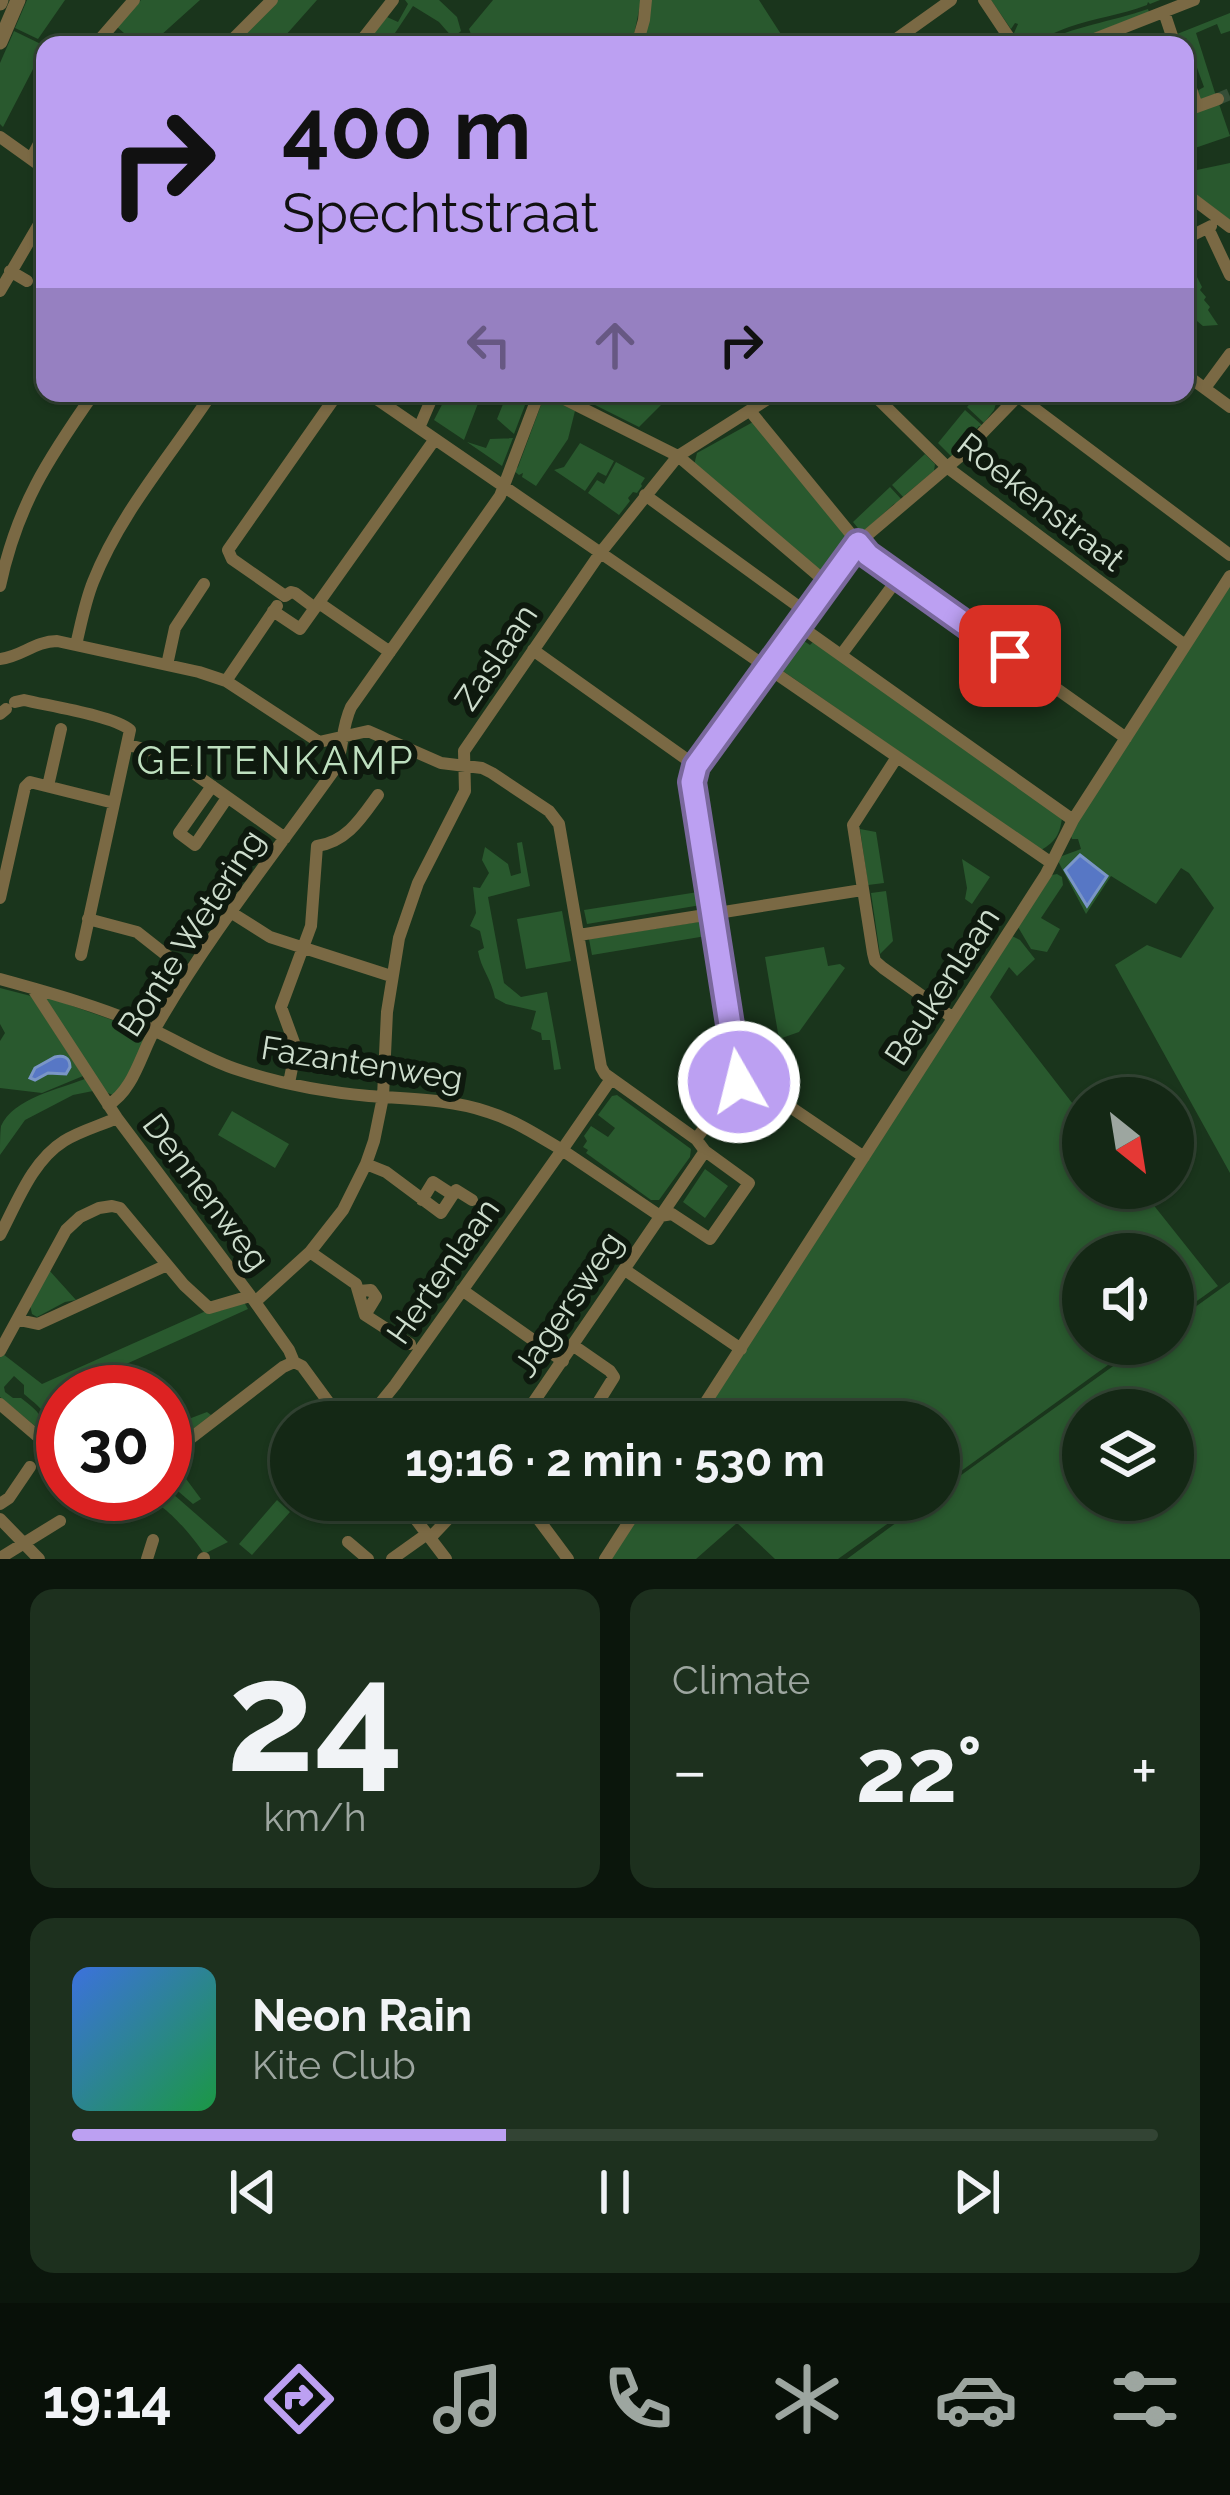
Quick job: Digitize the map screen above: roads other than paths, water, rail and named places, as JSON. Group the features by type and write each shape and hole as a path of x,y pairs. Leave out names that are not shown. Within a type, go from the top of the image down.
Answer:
{"street":[{"path":"0,42 18,0"},
{"path":"103,36 134,0"},
{"path":"236,36 272,0"},
{"path":"365,36 393,0"},
{"path":"640,36 646,0"},
{"path":"901,36 951,0"},
{"path":"984,0 1008,36"},
{"path":"1101,36 1195,0"},
{"path":"1164,12 1172,36"},
{"path":"1194,107 1218,98"},
{"path":"0,137 36,163"},
{"path":"31,159 36,149"},
{"path":"1194,203 1212,222 1230,275"},
{"path":"1194,233 1212,222 1230,227"},
{"path":"0,291 36,229"},
{"path":"10,272 36,286"},
{"path":"1204,388 1230,354"},
{"path":"1194,381 1230,407"},
{"path":"0,586 33,487 88,402"},
{"path":"76,645 104,556 206,402"},
{"path":"285,596 228,550 332,402"},
{"path":"381,402 1050,862"},
{"path":"419,428 430,402"},
{"name":"Bonte Wetering","path":"108,1105 123,1094 189,973 337,766 350,708 500,496 536,402"},
{"path":"570,402 678,456 827,583"},
{"name":"Zaslaan","path":"253,1299 310,1252 343,1210 366,1164 383,1097 391,976 399,938 418,883 466,791 464,751 645,494 678,456 764,402"},
{"name":"Roekenstraat","path":"881,402 948,468 1186,645"},
{"path":"696,1138 739,1082 739,1072 692,782 696,766 858,543 948,468 1010,402"},
{"path":"1029,402 1230,555"},
{"path":"750,412 868,555 1126,738"},
{"path":"274,611 300,629 435,439"},
{"path":"645,494 802,618 841,655 1073,820"},
{"name":"Beukenlaan","path":"707,1401 1046,874 1073,820 1230,577"},
{"path":"841,655 899,578"},
{"path":"167,665 176,628 204,584"},
{"path":"226,681 291,592 390,652"},
{"path":"0,659 42,642 76,645 226,681 320,742 368,731 441,763 492,772 549,811 559,824 601,1067 611,1079 696,1138 705,1151"},
{"path":"532,650 696,766"},
{"path":"11,706 126,725 130,730 81,955"},
{"path":"48,786 62,729"},
{"path":"128,745 164,753 227,798 317,846 354,828 378,794"},
{"path":"897,758 853,825 875,961 953,1018"},
{"path":"0,898 30,782 114,803"},
{"path":"212,786 179,833 195,844 227,798"},
{"path":"289,1083 296,1048 281,1007 310,926 317,846"},
{"path":"578,935 862,890"},
{"path":"232,913 261,933 391,976"},
{"path":"88,919 137,932 189,973"},
{"name":"Fazantenweg","path":"0,979 70,997 154,1030 211,1060 289,1083 489,1112 562,1150 660,1216 672,1214 710,1239 749,1183 705,1151"},
{"name":"Dennenweg","path":"32,988 117,1118 253,1299 294,1362 328,1401"},
{"path":"739,1072 864,1157"},
{"name":"Hertenlaan","path":"382,1401 611,1079"},
{"path":"0,1235 47,1155 71,1137 117,1118"},
{"name":"Jagersweg","path":"534,1401 705,1151"},
{"path":"366,1164 386,1172 441,1213 456,1190 472,1200"},
{"path":"422,1200 433,1182 453,1195"},
{"path":"0,1351 66,1230 99,1208 124,1211 166,1265 209,1308 253,1299"},
{"path":"310,1252 356,1284 365,1315 410,1344"},
{"path":"19,1320 38,1324 166,1265"},
{"path":"625,1270 741,1349"},
{"path":"462,1291 562,1361"},
{"path":"574,1346 614,1377 601,1401"},
{"path":"192,1437 294,1362"},
{"path":"2,1410 36,1437"},
{"path":"0,1504 30,1467"},
{"path":"0,1519 39,1559"},
{"path":"0,1558 60,1521"},
{"path":"417,1521 446,1559"},
{"path":"392,1559 444,1521"},
{"path":"541,1521 568,1559"},
{"path":"604,1559 629,1521"},
{"path":"147,1559 153,1540"},
{"path":"348,1542 368,1559"}],"water":[{"path":"1080,855 1107,876 1087,906 1065,870"},
{"path":"55,1057 69,1061 66,1074 30,1078 35,1068"}],"tunnel":[{"path":"1218,99 1230,94"}],"district":[{"name":"GEITENKAMP","path":"276,760"}]}
